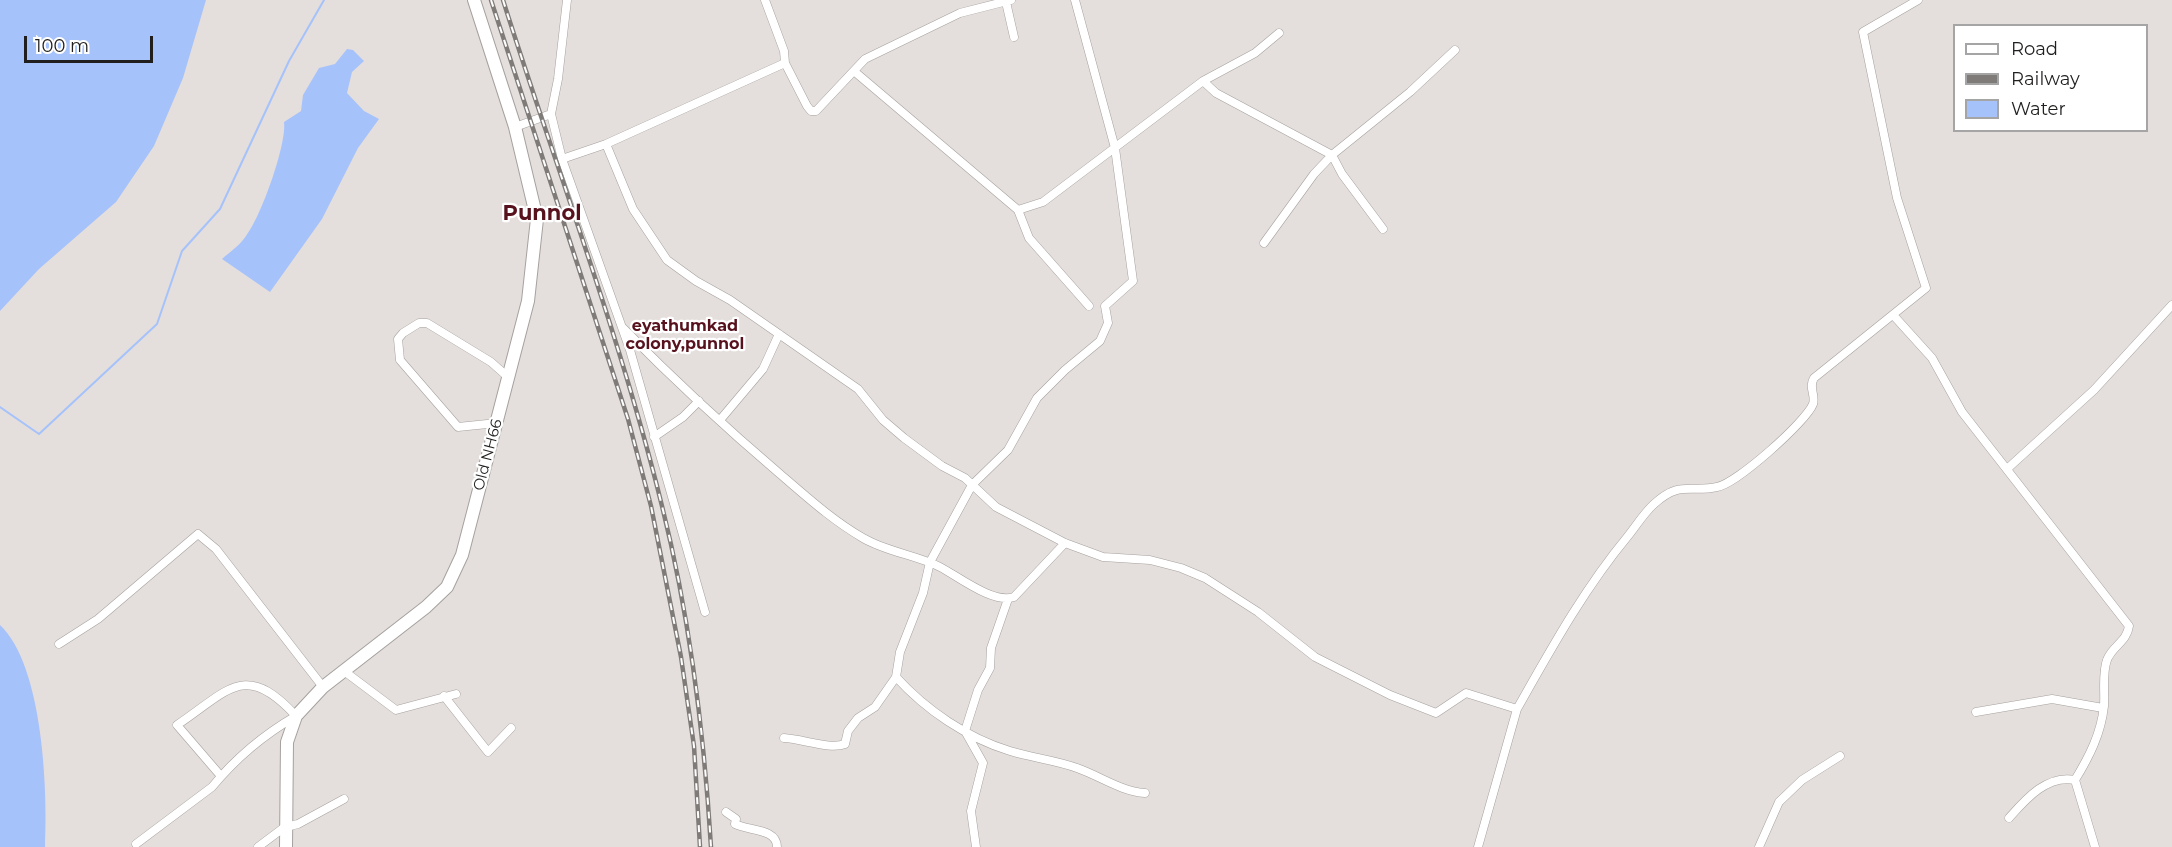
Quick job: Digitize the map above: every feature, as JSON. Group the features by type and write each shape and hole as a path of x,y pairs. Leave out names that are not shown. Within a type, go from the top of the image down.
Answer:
{"main road":[{"name":"Old NH66","path":"288,847 286,827 287,742 296,716 323,687 447,587 462,555 528,301 537,219 515,127 474,0"}],"street":[{"path":"567,0 558,79 551,114 562,159 622,328 705,612"},
{"path":"765,0 784,51 785,63 811,111 816,111 865,59 931,25 968,10 1008,1 1014,37"},
{"path":"784,738 806,739 836,748 845,744 848,731 858,718 875,707 896,677 900,652 923,594 930,562 972,485 1008,450 1037,398 1065,370 1100,341 1108,323 1105,306 1133,281 1115,148 1075,0"},
{"path":"1478,847 1517,709 1557,638 1603,566 1653,504 1670,492 1684,487 1718,487 1737,477 1791,432 1813,403 1811,386 1814,378 1926,288 1897,198 1863,32 1918,0"},
{"path":"1018,210 1043,202 1203,81 1255,53 1279,33"},
{"path":"1264,243 1314,174 1332,155 1410,92 1455,51"},
{"path":"562,159 606,144 785,63"},
{"path":"855,72 1018,210 1029,238 1089,306"},
{"path":"1203,81 1216,93 1332,155 1342,174 1383,229"},
{"path":"515,127 551,114"},
{"path":"606,144 633,209 667,260 858,389 883,420 904,438 972,485 996,507 1065,543 1103,556 1150,560 1181,568 1205,578 1258,612 1315,657 1430,712 1441,710 1466,693 1517,709"},
{"path":"2007,469 2094,390 2172,305"},
{"path":"1894,316 1932,358 1962,412 2129,626 2125,638 2110,652 2106,662 2103,708 2093,750 2075,780 2095,847"},
{"path":"497,423 458,427 400,360 398,339 419,323 427,323 491,362 509,378"},
{"path":"622,328 822,512 865,539 901,554 930,562 977,590 1008,599 1014,597 1065,543"},
{"path":"720,420 763,369 779,334"},
{"path":"654,438 683,417 699,401"},
{"path":"58,644 98,619 198,534 216,549 323,687"},
{"path":"976,847 971,811 983,763 965,731 978,690 990,668 991,648 1008,599"},
{"path":"344,671 396,710 456,694"},
{"path":"896,677 930,711 965,731 1009,751 1053,759 1094,774 1127,792 1145,793"},
{"path":"136,844 212,787 220,775 259,741 296,716 269,690 258,684 246,683 232,688 177,725 220,775"},
{"path":"444,696 488,752 511,728"},
{"path":"1976,712 2052,699 2103,708"},
{"path":"1760,847 1779,802 1802,780 1840,756"},
{"path":"2009,818 2034,790 2068,778 2075,780"},
{"path":"258,847 286,827 298,824 344,799"},
{"path":"726,812 736,819 735,825 746,830 768,833 775,838 777,847"}],"water":[{"path":"0,0 206,0 183,78 154,146 116,202 39,269 0,311"},
{"path":"347,49 353,50 364,61 352,72 347,93 364,111 379,119 358,148 322,219 270,292 222,259 244,239 259,213 277,163 284,122 301,111 303,95 319,68 335,64"},
{"path":"0,625 14,644 26,669 34,698 43,763 45,847 0,847"}],"waterway":[{"path":"0,407 39,434 157,324 182,251 220,209 289,61 324,0"}],"railway":[{"path":"491,0 628,419 651,506 681,657 694,746 700,847"},
{"path":"503,0 627,378 662,506 688,633 700,718 711,847"}],"district":[{"name":"Punnol","path":"542,214"},
{"name":"eyathumkad colony,punnol","path":"685,335"}]}
